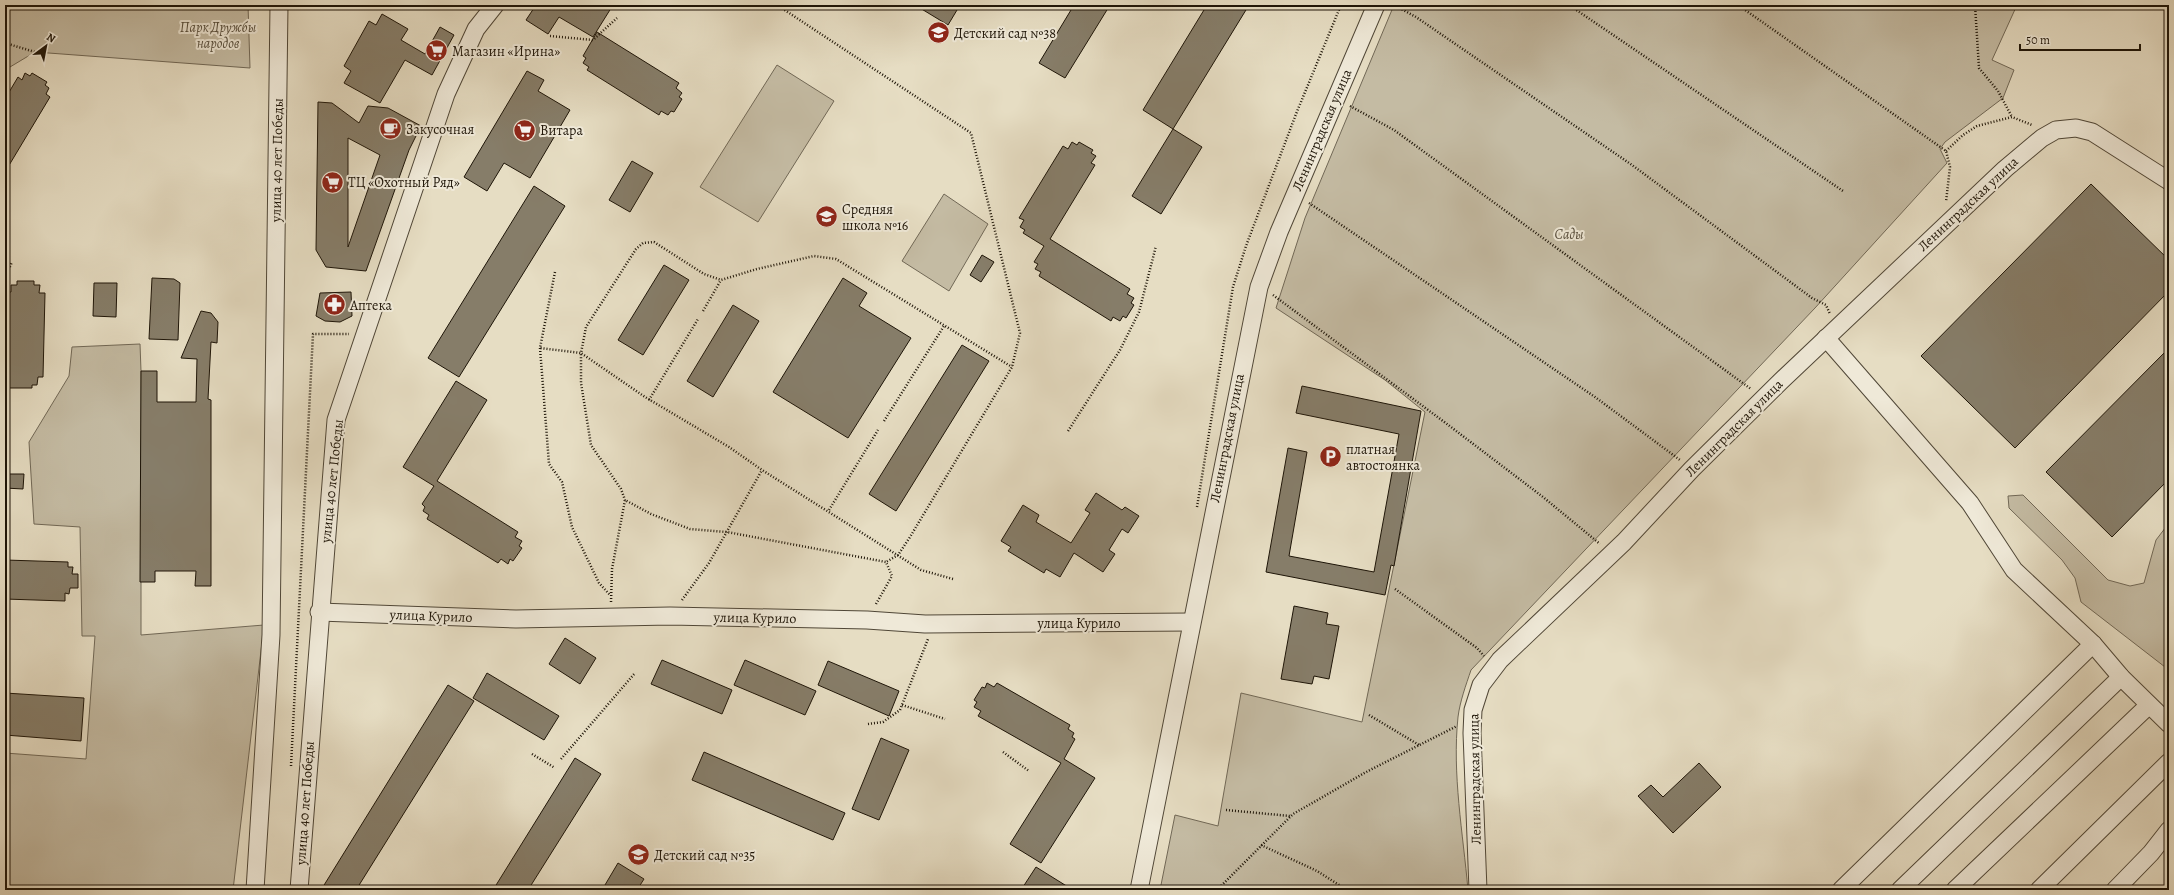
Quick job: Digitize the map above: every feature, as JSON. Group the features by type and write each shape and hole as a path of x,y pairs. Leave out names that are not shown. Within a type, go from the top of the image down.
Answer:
{"street":[{"name":"улица 40 лет Победы","path":"254,890 271,635 279,5"},
{"name":"улица 40 лет Победы","path":"299,890 319,612 336,420 446,94 476,29 495,5"},
{"name":"Ленинградская улица","path":"1139,890 1191,622 1259,287 1295,194 1376,5"},
{"name":"Ленинградская улица","path":"1478,890 1472,718 1481,685 1491,671 1611,554 1692,469 1764,398 2005,169 2042,138 2052,132 2076,128 2092,132 2169,181"},
{"path":"1832,333 1970,503 2014,570 2093,644 2121,677 2169,724"},
{"name":"улица Курило","path":"319,612 516,619 670,616 867,620 934,624 1191,622"},
{"path":"1841,890 2093,644"},
{"path":"1900,890 2121,677"},
{"path":"1955,890 2149,705"},
{"path":"2039,890 2169,762"},
{"path":"2115,890 2151,853 2169,830"}],"path":[{"path":"625,500 651,514 690,529 727,532 886,562 898,555 910,537 1012,367 1020,333 971,133 777,5"},
{"path":"1394,5 1416,17 1632,165 1812,298 1826,305 1832,333"},
{"path":"1569,5 1843,192"},
{"path":"1738,5 1946,151 1950,167 1943,227"},
{"path":"1975,5 1979,68 1998,91 2012,117"},
{"path":"550,36 593,40 617,18"},
{"path":"5,42 35,52"},
{"path":"1336,99 1400,134 1764,398"},
{"path":"1946,151 1963,135 1977,126 2012,117 2052,132"},
{"path":"1295,194 1595,397 1692,469"},
{"path":"611,617 612,569 625,500 621,489 592,445 581,384 581,354 586,327 636,249 643,243 654,242 704,274 721,280 756,269 814,256 836,259 1012,367"},
{"path":"1068,431 1120,350 1139,312 1156,246"},
{"path":"5,278 12,262"},
{"path":"555,272 540,348 549,464 562,482 572,527 599,583 611,595"},
{"path":"703,311 721,280"},
{"path":"1259,287 1284,302 1543,497 1611,554"},
{"path":"649,400 698,319"},
{"path":"884,420 944,326"},
{"path":"290,771 313,334 349,334"},
{"path":"540,348 581,354 649,400 729,447 762,470 829,510 921,570 953,579"},
{"path":"829,510 878,430"},
{"path":"670,616 709,563 762,470"},
{"path":"867,620 892,576 886,562"},
{"path":"1395,589 1477,648 1487,660 1491,671"},
{"path":"868,724 883,722 900,710 934,624"},
{"path":"561,759 635,674"},
{"path":"902,705 945,719"},
{"path":"1369,715 1419,745"},
{"path":"1217,890 1290,816 1368,771 1472,718"},
{"path":"1003,752 1028,770"},
{"path":"532,754 555,768"},
{"path":"1226,810 1290,816"},
{"path":"1261,845 1317,870 1347,890"}],"green space":[{"name":"Парк Дружбы народов","path":"5,5 248,5 250,68 35,52 5,70"},
{"name":"Сады","path":"1394,5 2017,5 1992,60 2014,70 2003,98 1945,142 1940,149 1947,163 1815,308 1471,670 1463,693 1458,717 1456,760 1468,890 1160,890 1175,815 1218,826 1241,693 1362,722 1425,412 1385,380 1276,308 1305,218"},
{"path":"777,65 834,101 758,222 700,187"},
{"path":"944,194 988,224 949,291 902,261"},
{"path":"140,344 141,635 264,625 233,890 5,890 5,753 86,759 95,636 82,636 80,527 34,524 29,442 69,376 72,347"},
{"path":"2023,495 2108,580 2130,586 2144,583 2156,540 2169,523 2169,664 2165,667 2081,602 2075,578 2062,560 2009,508 2008,496"}],"building":[{"path":"536,5 613,5 593,37 559,17 548,34 526,20"},
{"path":"915,5 960,5 948,25"},
{"path":"1074,5 1110,5 1065,78 1039,63"},
{"path":"1207,5 1249,5 1173,129 1143,110"},
{"path":"382,14 408,29 401,40 425,54 440,27 454,35 432,75 405,60 380,103 344,83 351,71 344,66 369,21 376,25"},
{"path":"597,32 679,83 676,88 682,93 679,97 682,99 674,112 671,111 668,115 661,111 659,115 587,70 589,67 583,63 586,58 583,56"},
{"name":"Витара","path":"527,71 544,80 538,91 570,110 530,178 504,163 487,191 464,177"},
{"path":"25,73 30,76 32,73 47,82 45,85 49,88 46,94 50,97 5,172 5,99 18,77 22,80"},
{"path":"318,102 332,103 359,123 368,106 388,108 421,126 409,150 366,271 326,267 316,250","holes":["348,138 380,155 348,247"]},
{"path":"1173,129 1202,147 1161,214 1132,196"},
{"path":"1072,142 1077,145 1079,142 1093,150 1091,153 1096,156 1091,163 1095,165 1050,239 1130,289 1127,294 1134,298 1131,303 1134,305 1126,318 1123,316 1120,321 1113,317 1111,321 1039,276 1041,272 1035,269 1038,264 1034,262 1044,246 1023,233 1025,230 1020,227 1024,220 1019,218 1063,146 1068,149"},
{"path":"632,161 653,173 630,212 609,200"},
{"path":"2091,184 2169,260 2169,291 2015,448 1921,356"},
{"path":"534,186 565,206 459,377 428,358"},
{"path":"982,255 994,262 981,282 970,275"},
{"path":"664,265 689,280 643,355 618,340"},
{"path":"152,278 174,279 180,283 178,340 149,339"},
{"path":"843,278 867,293 859,306 911,338 848,438 773,392"},
{"path":"17,281 34,281 34,285 40,285 39,293 45,293 43,377 38,377 37,385 32,385 32,388 6,388 7,292 11,292 11,285 17,285"},
{"path":"94,283 117,283 116,317 93,316"},
{"name":"Аптека","path":"351,292 352,316 340,322 325,321 316,316 320,293"},
{"path":"733,305 759,321 713,397 687,381"},
{"path":"201,311 211,313 218,322 217,343 211,342 208,399 211,400 211,586 195,586 196,571 155,571 155,582 140,582 141,371 157,371 157,402 196,402 197,359 181,358"},
{"path":"962,345 989,361 896,511 869,494"},
{"path":"2169,348 2169,479 2112,537 2046,472"},
{"path":"456,381 487,400 437,481 518,532 515,537 522,541 519,546 522,548 513,561 510,559 508,564 501,559 498,563 427,519 429,515 423,511 425,507 422,504 434,486 403,467"},
{"path":"1302,386 1421,411 1394,566 1391,565 1385,595 1266,572 1288,448 1307,452 1289,556 1374,572 1399,434 1296,413"},
{"path":"5,474 24,474 23,489 5,488"},
{"path":"1096,493 1122,510 1125,507 1139,516 1128,533 1122,529 1109,550 1115,554 1103,572 1074,553 1060,577 1046,569 1044,573 1008,551 1011,547 1001,541 1023,505 1039,515 1036,522 1071,543 1090,513 1085,510"},
{"path":"5,560 68,562 68,567 73,567 72,574 78,574 78,588 70,588 69,594 65,593 65,601 5,599"},
{"path":"1294,606 1328,613 1326,624 1339,626 1329,679 1314,676 1312,684 1281,679"},
{"path":"565,638 596,658 580,684 549,664"},
{"path":"662,660 732,690 722,714 651,684"},
{"path":"745,660 816,691 805,715 734,685"},
{"path":"828,661 899,691 889,716 818,685"},
{"path":"487,673 559,716 544,740 473,698"},
{"path":"987,683 994,687 997,683 1070,725 1068,729 1074,733 1072,737 1075,739 1064,759 1095,778 1041,863 1010,844 1061,763 978,716 981,711 974,707 977,702 974,700 982,687 985,688"},
{"path":"448,685 474,701 356,890 321,890"},
{"path":"5,693 84,698 81,741 5,735"},
{"path":"881,738 909,750 879,820 852,809"},
{"path":"704,752 845,813 833,840 692,780"},
{"path":"575,758 601,774 528,890 493,890"},
{"path":"1699,763 1721,787 1673,833 1638,796 1651,785 1663,797"},
{"path":"618,863 644,879 637,890 602,890"},
{"path":"1036,867 1073,890 1021,890"}],"place":[{"name":"Детский сад №38","path":"938,33"},
{"name":"Магазин «Ирина»","path":"436,51"},
{"name":"Закусочная","path":"391,129"},
{"name":"Витара","path":"525,130"},
{"name":"ТЦ «Охотный Ряд»","path":"332,182"},
{"name":"Средняя школа №16","path":"827,217"},
{"name":"Аптека","path":"335,305"},
{"name":"платная автостоянка","path":"1331,457"},
{"name":"Детский сад №35","path":"639,855"}]}
